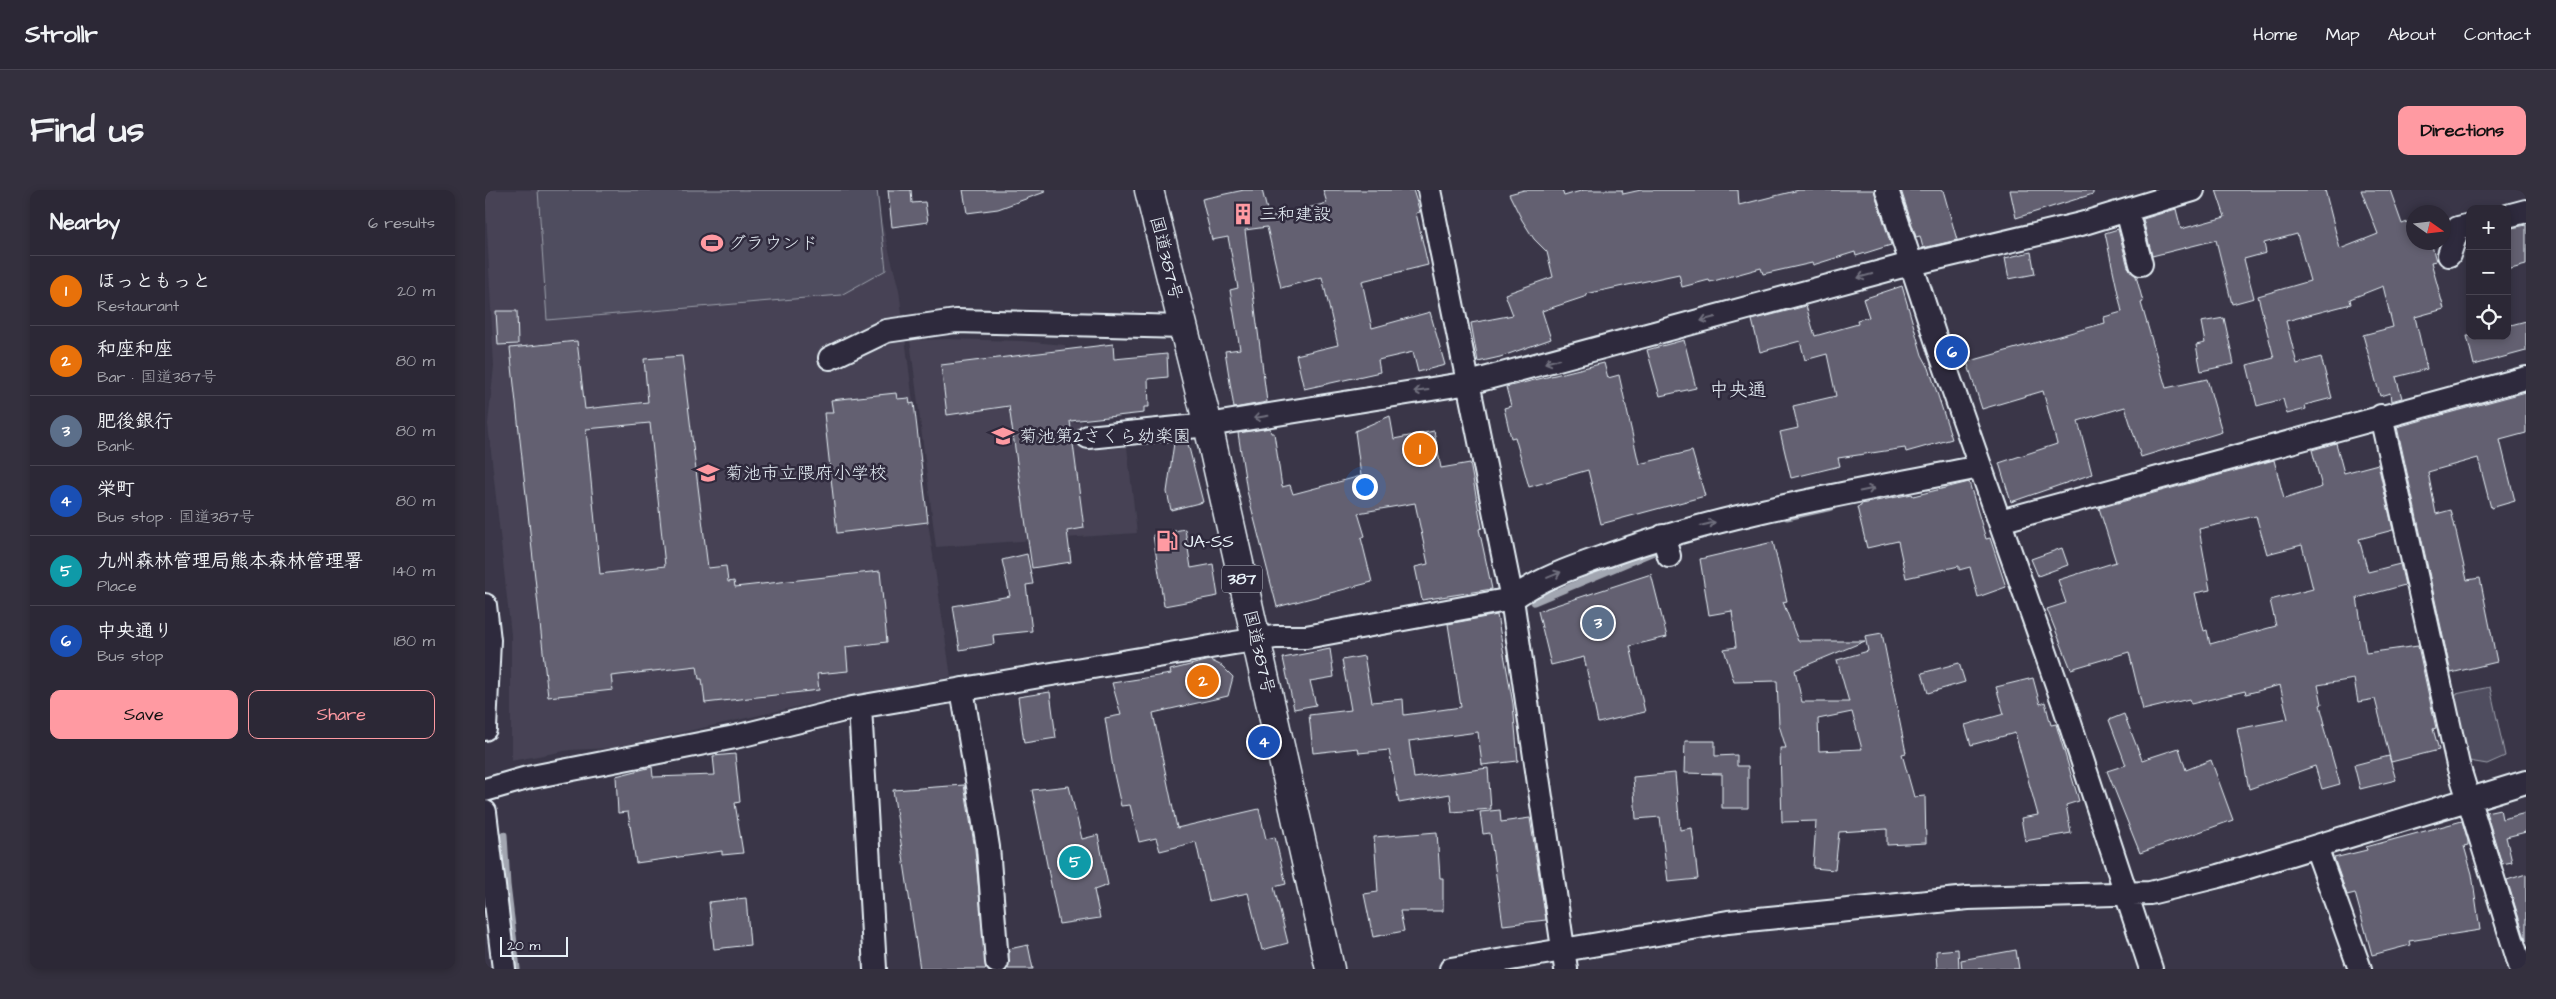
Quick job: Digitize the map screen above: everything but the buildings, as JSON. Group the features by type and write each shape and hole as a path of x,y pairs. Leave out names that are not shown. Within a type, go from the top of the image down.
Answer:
{"highway":[{"name":"国道387号","path":"1149,190 1208,425 1330,969"}],"street":[{"path":"1429,190 1512,599 1565,960"},
{"path":"1887,190 1979,467 2000,521 2064,705 2124,893 2151,969"},
{"path":"1088,437 1208,425 1469,383 1913,264 2130,210 2193,190"},
{"path":"2130,210 2141,264"},
{"path":"2511,215 2526,211"},
{"path":"2449,255 2457,228 2466,226"},
{"path":"830,358 886,331 956,321 1183,327"},
{"path":"2000,521 2526,378"},
{"path":"2381,416 2458,765 2521,969"},
{"path":"485,790 527,778 735,737 860,707 1275,637 1306,637 1512,599 1531,584 1569,568 1810,511 1979,467"},
{"path":"485,605 489,640 485,729"},
{"path":"962,689 988,847 997,962"},
{"path":"860,707 875,969"},
{"path":"1451,969 1565,960 1728,922 1968,898 2150,893 2219,876 2526,782"},
{"path":"485,812 503,969"},
{"path":"2316,847 2360,969"}],"shaded area":[{"name":"菊池市立隈府小学校","path":"485,190 877,190 880,215 899,290 928,522 951,677 809,704 613,748 570,750 511,761 511,635 488,424 494,366"},
{"name":"グラウンド","path":"538,190 877,190 886,270 841,295 547,320"},
{"name":"菊池第2さくら幼楽園","path":"910,340 1022,341 1065,345 1074,423 1082,422 1085,450 1127,447 1137,533 936,547"},
{"path":"2490,687 2505,756 2487,764 2469,761 2451,695"}],"waterway":[{"path":"1787,517 1832,507"},
{"path":"1534,602 1656,551"},
{"path":"504,835 507,885 517,969"}],"place":[{"name":"三和建設","path":"1243,214"},
{"name":"グラウンド","path":"712,243"},
{"name":"中央通り","path":"1952,352"},
{"name":"菊池第2さくら幼楽園","path":"1003,436"},
{"name":"ほっともっと","path":"1420,449"},
{"name":"菊池市立隈府小学校","path":"708,473"},
{"name":"JA-SS","path":"1167,541"},
{"name":"肥後銀行","path":"1598,623"},
{"name":"和座和座","path":"1203,681"},
{"name":"栄町","path":"1264,742"},
{"name":"九州森林管理局熊本森林管理署","path":"1075,862"}],"district":[{"name":"中央通","path":"1738,390"}]}
